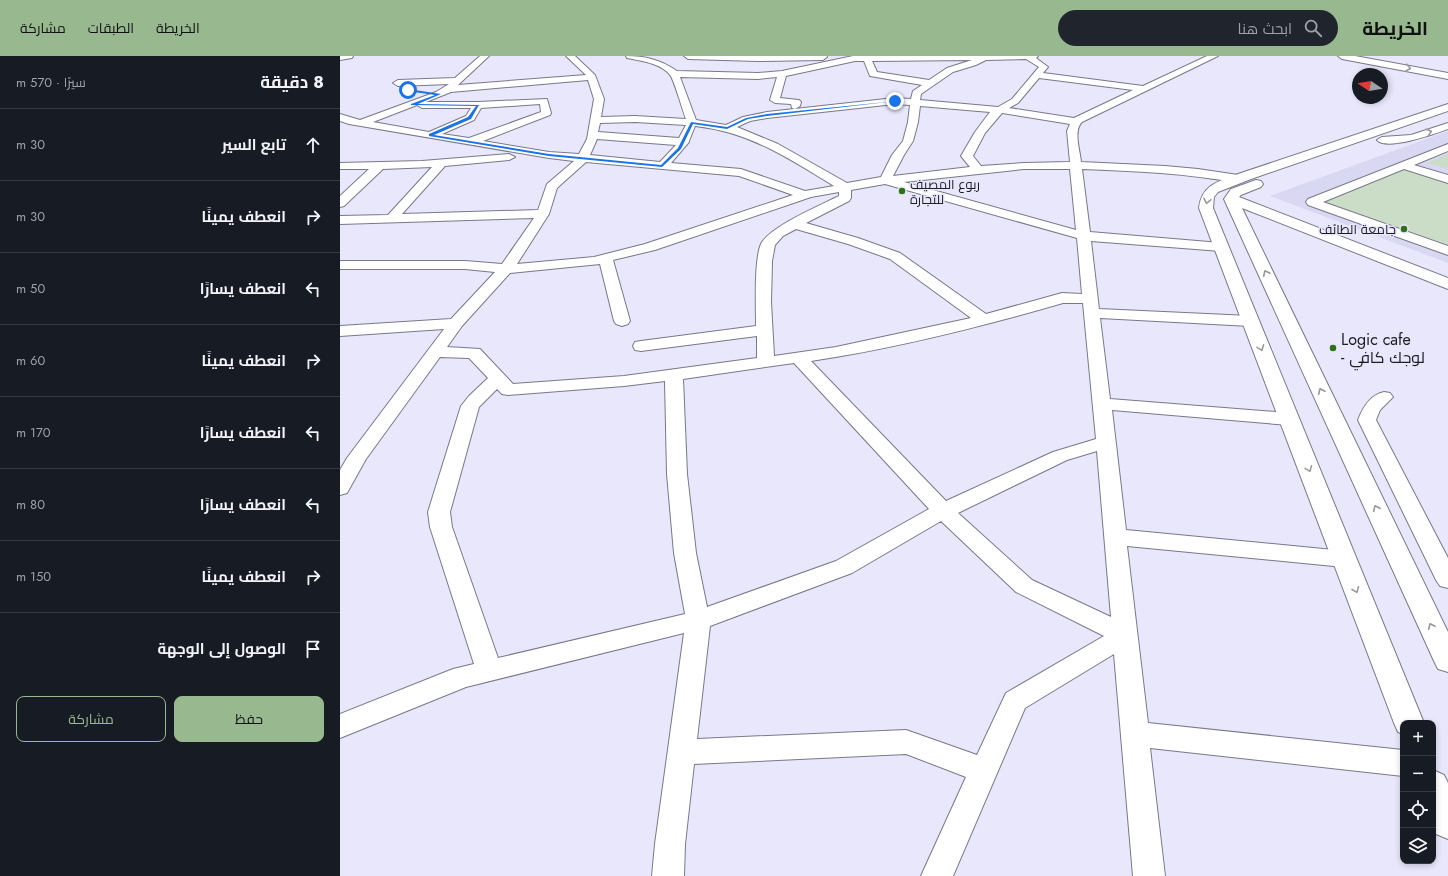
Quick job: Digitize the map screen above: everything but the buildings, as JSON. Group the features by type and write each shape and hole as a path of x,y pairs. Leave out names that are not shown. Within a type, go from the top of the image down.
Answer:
{"main road":[{"path":"1235,190 1448,107"},
{"path":"1235,190 1448,117"},
{"path":"1408,720 1206,208 1207,197 1213,189 1235,190 1448,273"},
{"path":"1235,190 1448,284"},
{"path":"1235,190 1448,661"},
{"path":"1436,792 1448,823"}],"street":[{"path":"340,57 349,56"},
{"path":"340,124 362,123 439,94 449,89 486,56"},
{"path":"340,488 349,459 435,352 456,323 506,269 543,214 552,188 583,159 593,136 599,99 591,78 570,56"},
{"path":"630,56 649,60 664,66 675,74 758,76 782,74 855,58"},
{"path":"688,56 832,56 855,58 983,58 1034,56"},
{"path":"978,170 967,156 980,132 995,113 1015,101 1044,67 1028,56"},
{"path":"1149,876 1116,537 1072,131 1077,122 1214,56"},
{"path":"1342,56 1448,76"},
{"path":"1385,56 1448,67"},
{"path":"867,58 873,74 929,83"},
{"path":"884,180 908,141 913,122 916,93 950,70 973,63 983,58"},
{"path":"662,166 684,142 692,123 675,74"},
{"path":"782,74 775,100 796,102 794,112"},
{"path":"1037,75 1144,89"},
{"path":"449,89 591,78"},
{"path":"439,94 408,90 398,82 457,81"},
{"path":"412,105 478,105 544,101 546,113 469,142"},
{"path":"727,128 748,119 794,112 895,101 1000,110 1077,122"},
{"path":"430,135 470,118 478,105"},
{"path":"340,117 362,123 549,155 741,173 804,195"},
{"path":"595,120 617,119 692,123 727,128 755,137 806,163 845,187"},
{"path":"1382,140 1412,138 1448,126"},
{"path":"593,136 684,142"},
{"path":"1448,147 1312,202 1448,251"},
{"path":"340,166 380,166 482,158 549,155"},
{"path":"392,218 442,162"},
{"path":"1407,163 1448,172"},
{"path":"1407,163 1448,179"},
{"path":"340,266 410,264 465,265 506,269 594,262 650,247 804,195 884,180 1024,166 1076,165 1198,172 1235,190"},
{"path":"340,203 380,166"},
{"path":"884,180 1084,236 1221,247"},
{"path":"766,362 763,302 765,261 768,244 778,233 845,198 845,187"},
{"path":"340,220 543,214"},
{"path":"794,224 853,241 895,256 984,320"},
{"path":"606,259 622,321"},
{"path":"435,352 474,353 508,390 624,381 851,349 984,320 1062,298 1092,306 1250,320"},
{"path":"340,331 456,323"},
{"path":"641,346 764,330"},
{"path":"798,357 943,511 1024,586 1125,635"},
{"path":"668,876 670,844 683,752 698,620 685,554 675,419 674,375"},
{"path":"489,670 440,528 439,512 470,406 497,379"},
{"path":"1384,397 1372,408 1367,420 1448,580"},
{"path":"1102,404 1289,419"},
{"path":"340,726 462,677 698,620 844,567 943,511 1060,456 1106,442"},
{"path":"1116,537 1344,559"},
{"path":"936,876 1015,701 1125,635"},
{"path":"1135,734 1400,763"},
{"path":"683,752 906,742 984,771"}],"shaded area":[{"name":"جامعة الطائف","path":"1448,131 1448,263 1270,196"}],"green space":[{"path":"1448,154 1448,169 1427,163"},
{"path":"1403,165 1448,179 1448,251 1312,202"}],"place":[{"name":"ربوع المصيف للتجارة","path":"902,191"},
{"name":"جامعة الطائف","path":"1404,229"},
{"name":"Logic cafe - لوجك كافي","path":"1333,348"}],"route":[{"path":"408,90 439,94 412,105 478,105 470,118 430,135 549,155 662,166 680,149 692,123 727,128 748,119 767,115 895,101"}]}
